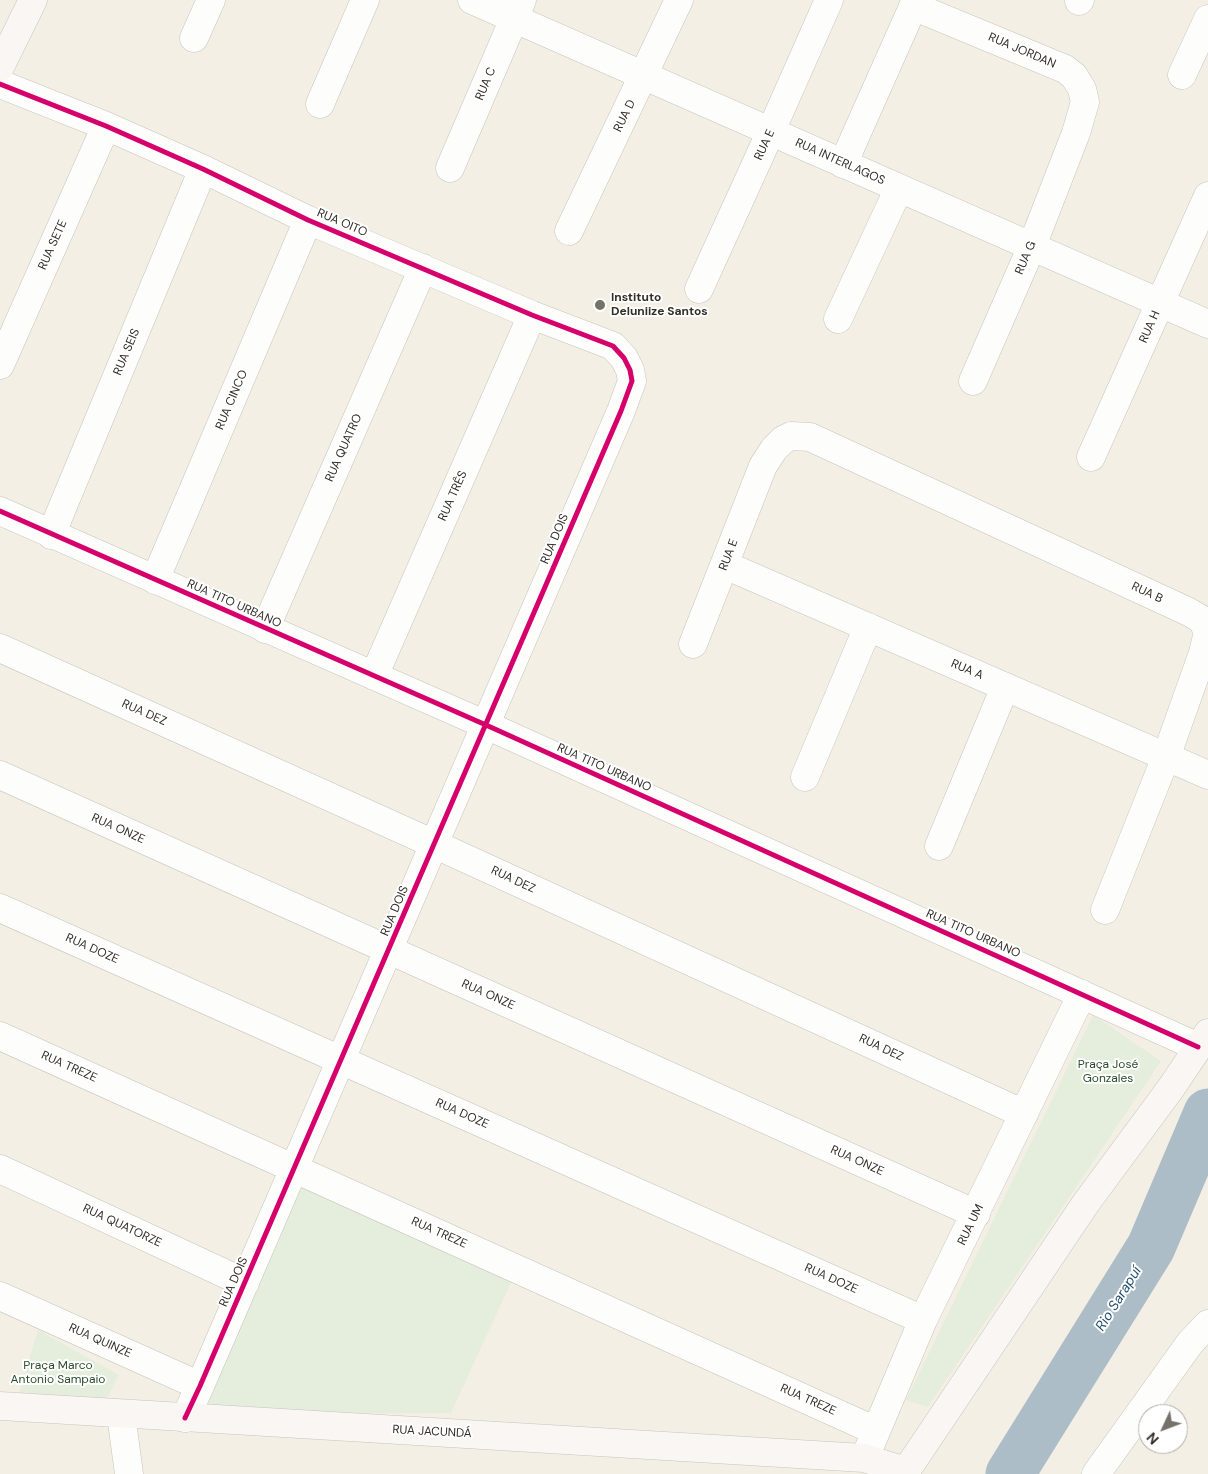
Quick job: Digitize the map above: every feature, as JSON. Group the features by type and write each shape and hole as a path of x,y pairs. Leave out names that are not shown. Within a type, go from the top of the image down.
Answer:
{"street":[{"path":"0,67 32,0"},
{"path":"194,38 211,0"},
{"path":"320,104 365,0"},
{"name":"RUA INTERLAGOS","path":"472,0 518,10 644,76 1208,324"},
{"name":"RUA D","path":"570,231 679,0"},
{"name":"RUA E","path":"699,289 828,0"},
{"path":"843,164 914,3"},
{"name":"RUA JORDAN","path":"914,3 1065,69 1074,76 1082,89 1084,102 1076,133"},
{"name":"RUA C","path":"450,168 518,10"},
{"path":"1182,75 1208,19"},
{"name":"RUA OITO","path":"0,84 106,126 203,169 308,220 532,315 613,346 624,358 630,370 632,381 622,411"},
{"name":"RUA SETE","path":"0,365 106,126"},
{"name":"RUA G","path":"973,381 1032,246 1076,133"},
{"name":"RUA SEIS","path":"51,535 203,169"},
{"path":"838,319 899,188"},
{"name":"RUA H","path":"1091,457 1208,196"},
{"name":"RUA CINCO","path":"155,580 308,220"},
{"name":"RUA QUATRO","path":"265,629 423,268"},
{"name":"RUA TRÊS","path":"374,676 532,315"},
{"name":"RUA DOIS","path":"185,1418 622,411"},
{"name":"RUA E","path":"693,644 763,466 783,440 791,436 810,437"},
{"name":"RUA B","path":"810,437 1189,612 1201,619 1206,627 1207,636 1203,653 1166,757 1105,910"},
{"name":"RUA TITO URBANO","path":"0,511 486,725 1082,994 1203,1040"},
{"name":"RUA A","path":"725,565 1208,775"},
{"path":"805,777 868,627"},
{"name":"RUA DEZ","path":"0,648 1024,1114"},
{"path":"939,846 1005,687"},
{"name":"RUA ONZE","path":"0,775 976,1214"},
{"name":"RUA DOZE","path":"0,908 924,1320"},
{"name":"RUA UM","path":"864,1458 924,1320 1082,994"},
{"name":"RUA TREZE","path":"0,1036 876,1431"},
{"path":"905,1473 1086,1202 1171,1088 1203,1040"},
{"name":"RUA QUATORZE","path":"0,1169 245,1283"},
{"name":"RUA QUINZE","path":"0,1296 200,1386"},
{"path":"1096,1474 1190,1343 1208,1324"},
{"name":"RUA JACUNDÁ","path":"0,1406 864,1458 905,1473"},
{"path":"122,1414 129,1474"}],"green space":[{"name":"Praça José Gonzales","path":"1093,1015 1161,1061 928,1407 906,1400"},
{"path":"300,1174 514,1276 451,1413 190,1414"},
{"name":"Praça Marco Antonio Sampaio","path":"38,1330 119,1375 106,1400 19,1394"}],"waterway":[{"name":"Rio Sarapuí","path":"1010,1474 1151,1247 1208,1113"}],"cycle path":[{"path":"0,84 106,126 203,169 308,220 532,315 613,346 624,358 630,370 632,381 621,411 185,1418"},
{"path":"0,511 486,725 1198,1047"}],"place":[{"name":"Instituto Deluniize Santos","path":"600,305"}]}
